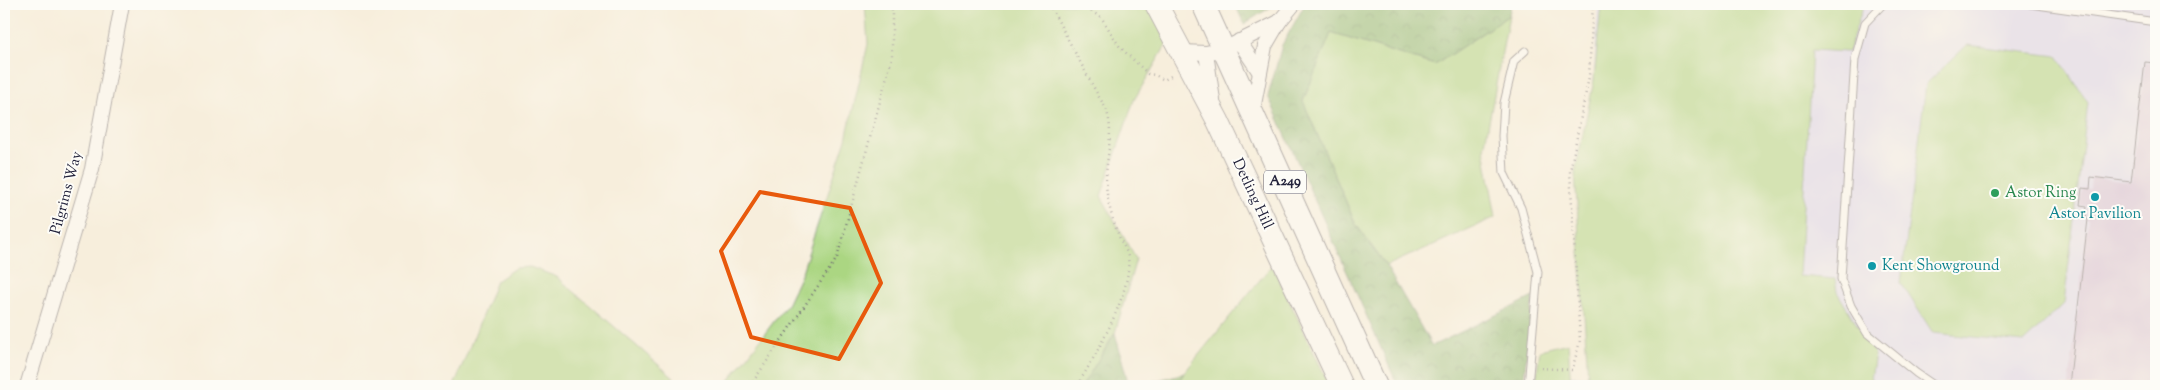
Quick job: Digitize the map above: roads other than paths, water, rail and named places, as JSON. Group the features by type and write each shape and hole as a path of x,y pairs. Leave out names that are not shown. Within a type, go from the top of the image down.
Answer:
{"highway":[{"name":"Detling Hill","path":"1156,4 1208,53 1253,110 1376,386"},
{"name":"Detling Hill","path":"1203,4 1218,121 1342,386"}],"street":[{"name":"Pilgrims Way","path":"27,386 92,170 122,4"},
{"path":"1253,110 1265,46 1279,22 1294,4"},
{"path":"1208,53 1279,22"},
{"path":"1208,53 1259,71"}],"lane":[{"path":"1883,4 1865,23 1855,59 1841,279 1851,306 1867,333 1916,373 1936,386"},
{"path":"2030,4 2156,22"},
{"path":"1525,51 1514,61 1504,103 1502,136 1504,173 1521,208 1538,272 1528,386"}],"place":[{"name":"Astor Ring","path":"1995,193"},
{"name":"Astor Pavilion","path":"2095,197"},
{"name":"Kent Showground","path":"1872,266"}]}
